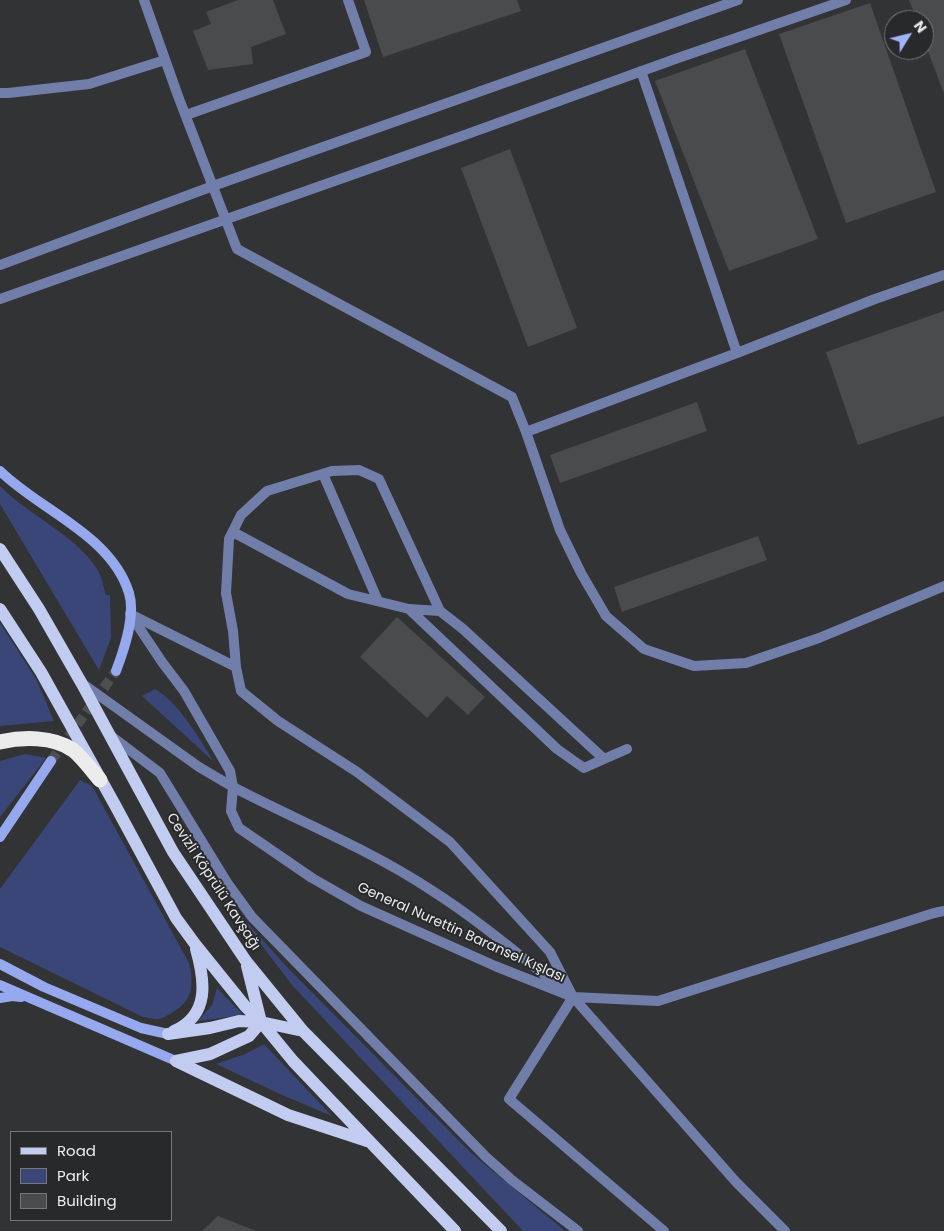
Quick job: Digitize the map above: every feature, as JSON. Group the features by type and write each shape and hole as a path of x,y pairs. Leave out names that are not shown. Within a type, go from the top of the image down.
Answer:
{"highway":[{"path":"0,742 18,738 45,740 59,744 73,750 100,780"}],"main road":[{"path":"0,471 31,498 87,535 104,551 118,570 130,594 130,614 126,642 116,671"},
{"name":"Cevizli Köprülü Kavşağı","path":"0,549 39,609 82,684 172,852 246,961 303,1030 501,1231"},
{"path":"0,609 41,672 176,918 195,944 293,1061 455,1231"},
{"path":"0,838 51,761"},
{"path":"168,1034 180,1029 192,1018 201,1002 204,991 203,978 195,944"},
{"path":"246,961 261,1022"},
{"path":"0,964 44,987 140,1028 168,1034 210,1028 239,1021 261,1022 303,1030"},
{"path":"0,985 176,1062 288,1115 368,1141"},
{"path":"0,998 12,996 28,998"},
{"path":"176,1062 210,1054 249,1036 261,1022"}],"street":[{"path":"144,0 237,249 512,397 560,530 581,574 606,616 644,649 694,666 746,663 819,638 944,586"},
{"path":"186,115 366,52 348,0"},
{"path":"0,265 213,186 738,0"},
{"path":"0,299 846,0"},
{"path":"0,93 89,84 165,60"},
{"path":"641,71 737,353"},
{"path":"526,432 944,275"},
{"path":"604,759 463,629 440,611 379,479 359,470 332,471 267,491 241,514 229,539 226,593 241,691 278,721 358,772 450,842 550,952 573,997 736,1182 785,1231"},
{"path":"323,474 378,601"},
{"path":"233,532 348,594 410,609 440,611"},
{"path":"410,609 557,749 584,768 627,749"},
{"path":"130,614 236,667"},
{"path":"130,614 184,691 230,771 232,787"},
{"name":"General Nurettin Baransel Kışlası","path":"82,684 199,767 232,787 431,889 573,997"},
{"path":"110,736 160,773 228,884 252,917 486,1157 578,1231"},
{"name":"General Nurettin Baransel Kışlası","path":"232,787 231,811 239,828 312,878 361,906 495,966 573,997"},
{"path":"573,997 658,1001 944,911"},
{"path":"573,997 509,1099 664,1231"}],"green space":[{"path":"0,486 77,546 99,572 106,595 110,595 111,638 99,670 0,504"},
{"path":"0,623 36,679 54,721 0,726"},
{"path":"155,689 181,712 214,762 142,696"},
{"path":"25,754 46,758 0,817 0,761"},
{"path":"80,780 92,786 189,963 191,984 185,1003 161,1019 143,1017 0,947 0,889"},
{"path":"232,906 287,967 471,1153 565,1231 523,1231 292,985"},
{"path":"217,988 243,1015 198,1021 212,1005"},
{"path":"264,1044 332,1116 216,1064 245,1054"}],"building":[{"path":"238,0 273,0 286,34 251,47 253,64 208,70 193,31 211,24 206,12"},
{"path":"364,0 517,0 521,11 383,57"},
{"path":"909,0 944,0 944,94 931,60 934,60 934,10 913,10"},
{"path":"870,3 884,43 884,60 890,60 936,192 846,223 779,34"},
{"path":"745,49 818,239 729,271 655,81"},
{"path":"510,149 577,328 528,347 461,168"},
{"path":"944,311 944,416 858,445 826,352"},
{"path":"697,402 707,431 560,483 550,455"},
{"path":"758,536 767,560 622,612 614,587"},
{"path":"397,617 485,697 468,715 447,696 427,718 360,657"},
{"path":"218,1216 256,1231 202,1231"}],"tunnel":[{"path":"51,761 116,671"}]}
